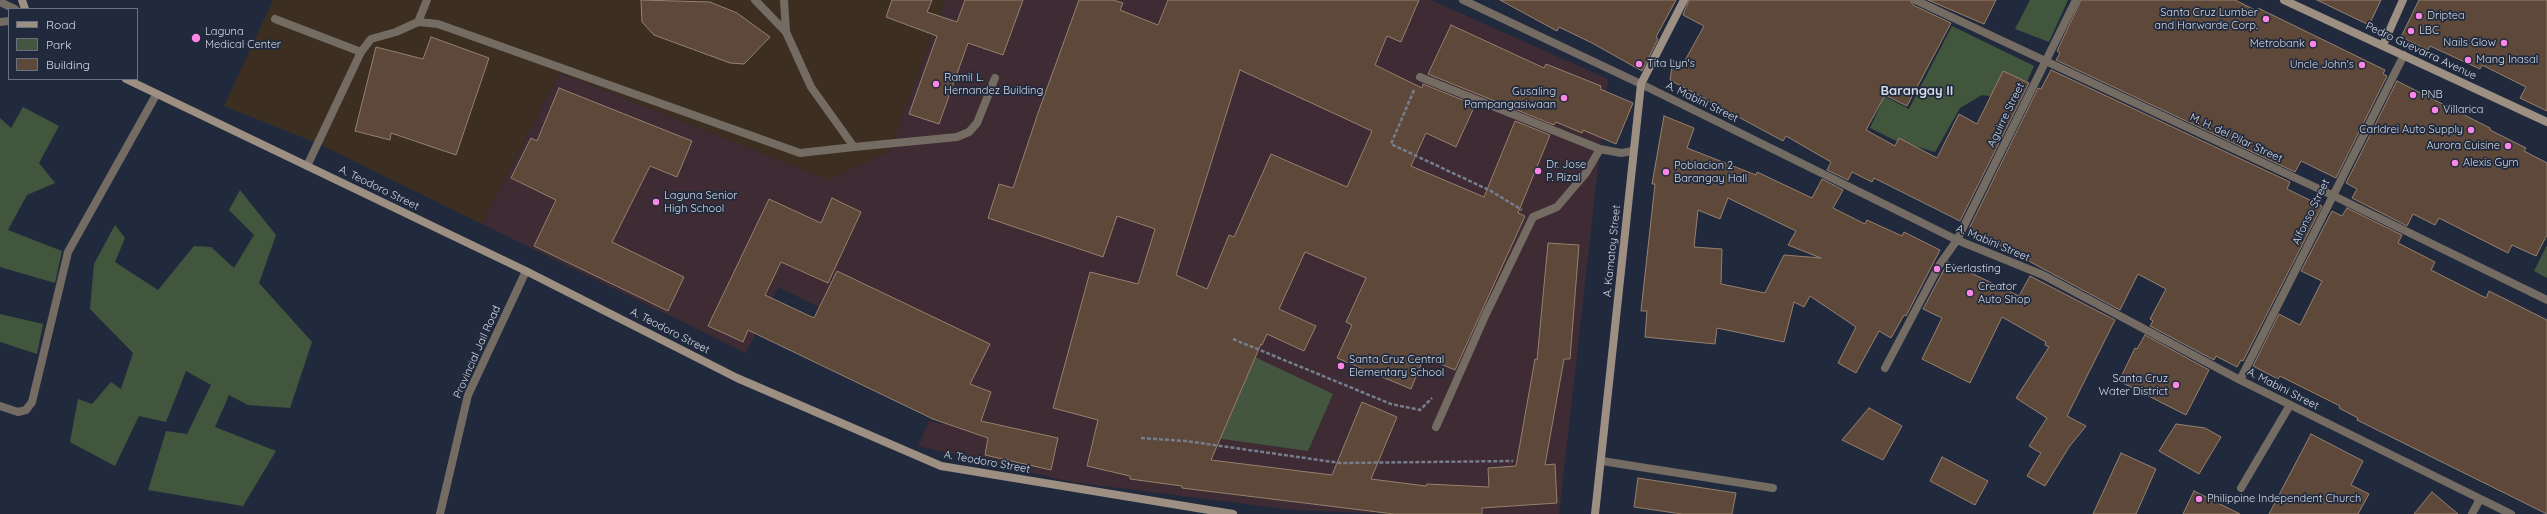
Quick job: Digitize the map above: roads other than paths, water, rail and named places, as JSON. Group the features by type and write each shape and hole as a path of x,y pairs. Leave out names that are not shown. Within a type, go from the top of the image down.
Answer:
{"street":[{"path":"418,22 427,0"},
{"path":"755,0 786,32 811,87 854,147"},
{"path":"784,0 786,32"},
{"name":"A. Mabini Street","path":"1463,0 1641,84 1957,240 2043,275 2240,380 2511,514"},
{"name":"A. Kamatoy Street","path":"1595,514 1602,461 1641,84 1684,0"},
{"name":"M. H. del Pilar Street","path":"1915,0 2044,62 2332,195 2547,300"},
{"name":"Aguirre Street","path":"1885,368 1940,264 1957,240 2076,0"},
{"name":"Pedro Guevarra Avenue","path":"2284,0 2547,122"},
{"path":"2383,45 2403,0"},
{"path":"0,2 14,8"},
{"path":"275,19 361,52"},
{"path":"307,166 361,52 371,39 396,32 418,22 438,24 800,153 957,137 968,132 977,123 995,78"},
{"name":"Alfonso Street","path":"2240,380 2332,195 2404,55"},
{"path":"1420,77 1600,149 1621,153 1633,151"},
{"name":"A. Teodoro Street","path":"128,80 156,95 526,271 737,378 941,466 1233,514"},
{"path":"0,406 18,412 26,410 32,402 68,252 156,95"},
{"path":"1436,427 1486,314 1534,217 1558,207 1586,173 1600,149"},
{"name":"Provincial Jail Road","path":"440,514 468,395 526,271"},
{"path":"2241,488 2290,405"},
{"path":"1602,461 1773,488"},
{"path":"2472,514 2480,499"}],"place":[{"name":"Driptea","path":"2419,16"},
{"name":"Santa Cruz Lumber and Harwarde Corp.","path":"2266,19"},
{"name":"LBC","path":"2411,31"},
{"name":"Laguna Medical Center","path":"196,38"},
{"name":"Nails Glow","path":"2504,43"},
{"name":"Metrobank","path":"2313,44"},
{"name":"Mang Inasal","path":"2468,60"},
{"name":"Tita Lyn's","path":"1639,64"},
{"name":"Uncle John's","path":"2362,65"},
{"name":"Ramil L. Hernandez Building","path":"936,84"},
{"name":"PNB","path":"2413,95"},
{"name":"Gusaling Pampangasiwaan","path":"1564,98"},
{"name":"Villarica","path":"2435,110"},
{"name":"Carldrei Auto Supply","path":"2471,130"},
{"name":"Aurora Cuisine","path":"2508,146"},
{"name":"Alexis Gym","path":"2455,163"},
{"name":"Dr. Jose P. Rizal","path":"1538,171"},
{"name":"Poblacion 2 Barangay Hall","path":"1666,172"},
{"name":"Laguna Senior High School","path":"656,202"},
{"name":"Everlasting","path":"1937,269"},
{"name":"Creator Auto Shop","path":"1970,293"},
{"name":"Santa Cruz Central Elementary School","path":"1341,366"},
{"name":"Santa Cruz Water District","path":"2176,385"},
{"name":"Philippine Independent Church","path":"2199,499"}],"district":[{"name":"Barangay II","path":"1917,91"}]}
